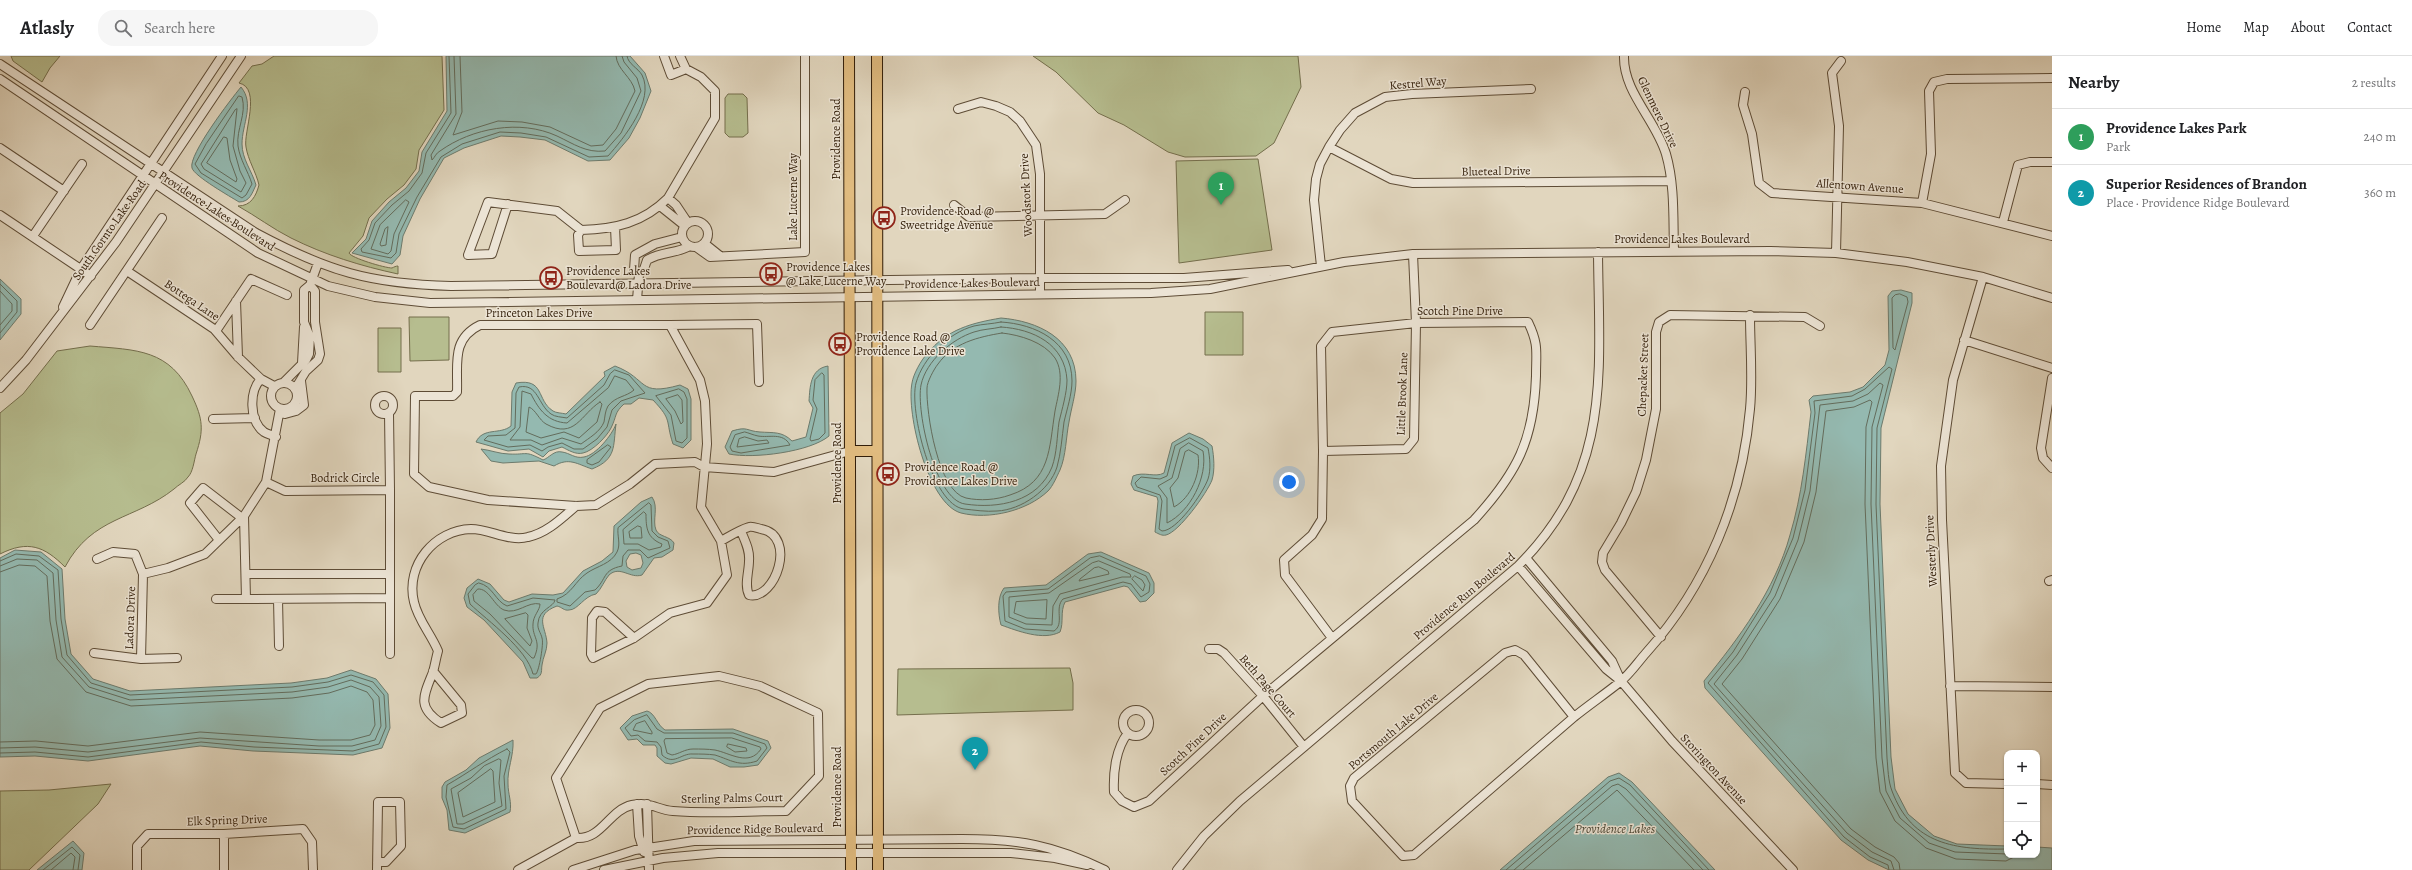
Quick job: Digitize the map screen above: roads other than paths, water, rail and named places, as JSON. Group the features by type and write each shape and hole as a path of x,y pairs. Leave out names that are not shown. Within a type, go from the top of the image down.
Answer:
{"main road":[{"name":"Providence Road","path":"849,56 851,870"},
{"path":"877,56 878,870"},
{"path":"850,451 877,451"}],"street":[{"name":"South Gornto Lake Road","path":"59,315 81,269 222,56"},
{"name":"South Gornto Lake Road","path":"0,388 26,360 59,315 91,276 155,186 241,56"},
{"path":"664,56 671,75 686,69"},
{"path":"508,204 492,254 468,255 488,202 508,204 557,211 581,230 615,227 651,213 660,206 668,198 715,118 715,91 701,77 686,69 680,56"},
{"name":"Lake Lucerne Way","path":"697,245 710,257 719,255 805,252 805,56"},
{"name":"Glenmere Drive","path":"1624,56 1623,66 1634,92 1666,152 1671,181 1674,251"},
{"path":"1836,253 1839,196 1840,126 1832,73 1841,61"},
{"name":"Providence Lakes Boulevard","path":"0,64 256,233 318,263 360,278 421,286 849,280 1184,278 1308,268 1413,254 1770,251 1836,253 1907,262 1983,277 2052,298"},
{"path":"1922,203 1931,154 1929,91 1934,82 1947,79 2052,78"},
{"name":"Providence Lakes Boulevard","path":"0,79 155,186 258,253 311,282 350,292 430,303 849,298 1185,291 1260,280 1308,268"},
{"name":"Kestrel Way","path":"1321,266 1314,200 1320,164 1340,130 1355,113 1385,98 1412,94 1531,89"},
{"name":"Allentown Avenue","path":"1745,92 1743,105 1752,134 1759,183 1772,193 1839,196 1922,203 2003,222 2052,236"},
{"name":"Woodstork Drive","path":"958,109 981,102 1010,112 1020,121 1036,145 1039,159 1041,217 1040,294"},
{"name":"Blueteal Drive","path":"1329,147 1391,179 1413,183 1671,181"},
{"path":"0,148 64,191"},
{"path":"2003,222 2018,165 2030,162 2052,162"},
{"path":"34,236 82,164"},
{"path":"668,198 676,205 686,225 682,237"},
{"path":"954,205 969,217 1041,217 1106,214 1125,200"},
{"path":"637,300 639,274 644,269 647,260 659,253 681,251 697,245 708,236 706,228 700,222 686,225 660,206"},
{"path":"0,215 34,236 91,276"},
{"path":"90,325 128,271 162,218"},
{"path":"581,230 578,235 579,251 616,250 615,227"},
{"path":"639,274 634,270 635,255 655,244 682,237 697,245"},
{"name":"Providence Run Boulevard","path":"1177,870 1190,853 1225,815 1518,566 1554,523 1578,480 1592,440 1599,384 1598,252"},
{"name":"Little Brook Lane","path":"1323,451 1406,449 1414,439 1416,323 1413,254"},
{"path":"284,382 295,389 297,396 294,404 288,408 280,408 272,401 271,393 274,386 284,382 302,364 309,354 310,337 304,324 304,290 311,282 318,263"},
{"name":"Bottega Lane","path":"128,271 216,331 238,357 261,379 274,386"},
{"name":"Westerly Drive","path":"1983,277 1953,380 1941,466 1942,520 1955,773 1966,783 2004,784"},
{"path":"216,331 251,279 287,295"},
{"path":"295,389 302,381 306,371 318,360 320,354 315,322 315,291 311,282"},
{"path":"236,301 238,357"},
{"name":"Chepacket Street","path":"1661,636 1605,570 1602,562 1603,553 1636,492 1646,460 1656,409 1656,332 1659,322 1670,315 1750,315 1805,317 1820,326"},
{"name":"Portsmouth Lake Drive","path":"1574,717 1524,655 1515,650 1510,650 1354,778 1350,786 1352,801 1398,852 1403,856 1414,854 1574,717 1621,681 1661,636 1683,607 1707,566 1737,487 1750,408 1750,315"},
{"name":"Scotch Pine Drive","path":"1128,733 1121,742 1114,778 1114,792 1122,801 1134,807 1149,801 1263,696 1474,520 1513,471 1527,440 1535,407 1537,340 1528,322 1416,323 1332,332 1321,346 1323,451 1322,519 1312,535 1284,560 1285,575 1332,638"},
{"path":"634,638 605,612 596,611 592,618 591,654 593,658 634,638 670,614 707,603 727,575 721,541 702,507 708,429 705,401 700,380 670,325 756,324 759,382"},
{"name":"Princeton Lakes Drive","path":"670,325 480,325 470,330 458,347 457,392 453,396 415,396 414,474 429,487 488,500 576,506 596,505 630,484 655,464 695,462 704,467 774,472 850,451"},
{"path":"1964,340 2052,368"},
{"path":"2052,378 2041,448 2043,458 2052,468"},
{"path":"261,379 255,385 252,400 255,418 263,431 276,437"},
{"path":"279,419 304,405 302,381"},
{"name":"Ladora Drive","path":"141,659 143,574 168,568 205,554 243,517 266,482 276,437 280,408"},
{"path":"389,413 390,490"},
{"path":"213,419 255,418"},
{"name":"Bodrick Circle","path":"266,482 285,491 390,490 390,654"},
{"path":"219,540 190,504 202,488 243,517 246,599"},
{"path":"433,671 461,705 462,713 441,722 430,715 425,705 424,692 433,671 438,651 434,640 423,626 414,602 412,588 416,570 425,551 436,541 452,531 472,529 514,538 529,537 557,523 576,506"},
{"path":"721,541 741,531 750,527 767,530 779,541 781,555 773,580 768,588 753,596 749,595 746,590 748,549 741,531"},
{"path":"97,559 113,552 135,554 143,574"},
{"name":"Storington Avenue","path":"1526,558 1612,661 1621,681"},
{"name":"Storington Avenue","path":"1518,566 1606,669 1621,681 1672,741 1793,870"},
{"path":"246,574 390,574"},
{"path":"216,599 390,598"},
{"path":"278,599 279,646"},
{"name":"Beth Page Court","path":"1209,649 1218,649 1224,653 1263,696 1304,747"},
{"path":"94,653 141,659 177,658"},
{"name":"Sterling Palms Court","path":"518,870 576,838 583,838 601,830 623,808 637,804 647,804 672,811 786,811 819,776 818,713 760,686 719,676 648,684 600,708 556,778 576,838"},
{"path":"1950,686 2052,687"},
{"path":"2040,784 2052,785"},
{"path":"378,802 400,802 401,846 386,862 377,866 378,802"},
{"path":"637,804 639,836 645,848 649,870"},
{"path":"645,848 647,804"},
{"name":"Elk Spring Drive","path":"137,870 137,846 148,834 224,834 303,829 312,842 313,870"},
{"path":"224,834 224,870"},
{"name":"Providence Ridge Boulevard","path":"573,870 606,858 645,848 718,840 1016,840 1051,847 1104,870"},
{"name":"Providence Ridge Boulevard","path":"604,870 648,860 718,853 1022,854 1055,858 1104,870"}],"water":[{"path":"446,56 630,56 645,73 651,91 640,118 629,138 610,160 588,161 545,140 520,137 501,136 464,148 444,158 420,199 403,236 400,255 392,264 352,253 366,239 372,221 389,202 406,188 419,171 422,152 447,111"},
{"path":"241,87 247,100 247,114 242,149 256,185 248,199 243,202 239,202 199,176 192,168 193,161 203,140 220,114"},
{"path":"0,279 21,299 21,314 0,340"},
{"path":"1901,290 1912,293 1912,303 1881,428 1880,504 1891,757 1895,789 1908,814 1934,836 1957,844 2004,846 2004,858 2040,858 2040,847 2052,848 2052,870 1889,870 1868,860 1841,840 1705,688 1704,681 1743,630 1765,594 1783,555 1798,505 1811,412 1809,400 1813,396 1850,392 1863,387 1885,365 1889,350 1888,296 1892,291"},
{"path":"1001,318 1028,323 1041,328 1052,334 1062,343 1069,353 1074,366 1076,386 1064,459 1050,489 1039,498 1019,509 995,514 972,515 961,513 949,506 929,476 916,435 912,415 912,383 922,360 935,345 943,339 961,328 980,322"},
{"path":"615,366 626,371 650,388 666,388 680,385 688,389 691,399 691,440 683,448 673,444 668,421 653,400 639,398 631,404 624,404 621,407 606,435 599,443 587,452 575,453 562,447 549,451 543,457 529,449 508,451 476,442 483,434 507,429 511,426 512,392 516,383 525,382 532,384 536,387 544,401 554,412 566,414 605,376 604,372"},
{"path":"828,366 829,436 820,442 809,446 781,453 752,456 729,454 725,447 732,431 744,429 777,433 792,441 806,437 813,408 809,401 812,379 818,371"},
{"path":"616,424 614,445 610,456 606,461 592,469 573,462 559,463 554,466 539,461 503,463 491,461 481,449 506,454 529,454 543,460 554,453 559,452 584,457 594,453 603,444 611,434"},
{"path":"1189,433 1203,439 1212,446 1214,472 1212,480 1199,502 1185,520 1172,532 1162,535 1155,532 1158,501 1157,497 1134,490 1131,484 1133,476 1141,474 1157,475 1164,473 1172,443"},
{"path":"652,497 655,505 656,530 674,543 673,550 662,557 654,558 642,575 638,576 617,571 613,572 609,575 596,594 588,597 575,608 567,610 557,606 545,613 543,617 543,627 547,643 546,651 540,675 537,678 530,678 523,662 484,620 467,607 464,598 467,588 478,579 490,584 504,600 509,602 532,594 553,595 563,593 583,571 602,561 613,552 614,526 641,502","holes":["636,553 641,555 643,563 641,568 632,570 627,567 626,561 630,554"]},
{"path":"15,550 41,552 62,569 65,619 71,654 93,679 130,691 291,683 327,678 351,670 376,679 388,694 390,728 382,748 353,755 253,751 200,746 88,761 35,756 0,757 0,558"},
{"path":"1101,552 1149,573 1154,583 1154,593 1146,601 1140,602 1128,587 1124,586 1065,602 1060,632 1053,635 1046,636 1030,634 1001,625 999,606 1000,596 1004,588 1046,585 1088,554"},
{"path":"647,711 652,714 665,730 733,729 768,741 771,748 758,765 744,767 730,767 713,759 691,758 671,764 665,763 657,756 657,748 655,745 643,745 637,739 628,740 620,728 632,716"},
{"path":"513,740 508,773 508,788 511,805 510,812 465,833 449,830 447,810 442,798 442,787 445,782 466,770 479,758"},
{"name":"Providence Lakes","path":"1619,773 1632,782 1715,870 1500,870 1608,777"},
{"path":"73,841 84,853 82,870 37,870"}],"place":[{"name":"Providence Lakes Park","path":"1221,205"},
{"name":"Providence Road @ Sweetridge Avenue","path":"884,218"},
{"name":"Providence Lakes @ Lake Lucerne Way","path":"771,274"},
{"name":"Providence Lakes Boulevard@ Ladora Drive","path":"551,278"},
{"name":"Providence Road @ Providence Lake Drive","path":"840,344"},
{"name":"Providence Road @ Providence Lakes Drive","path":"888,474"},
{"name":"Superior Residences of Brandon","path":"975,770"}]}
